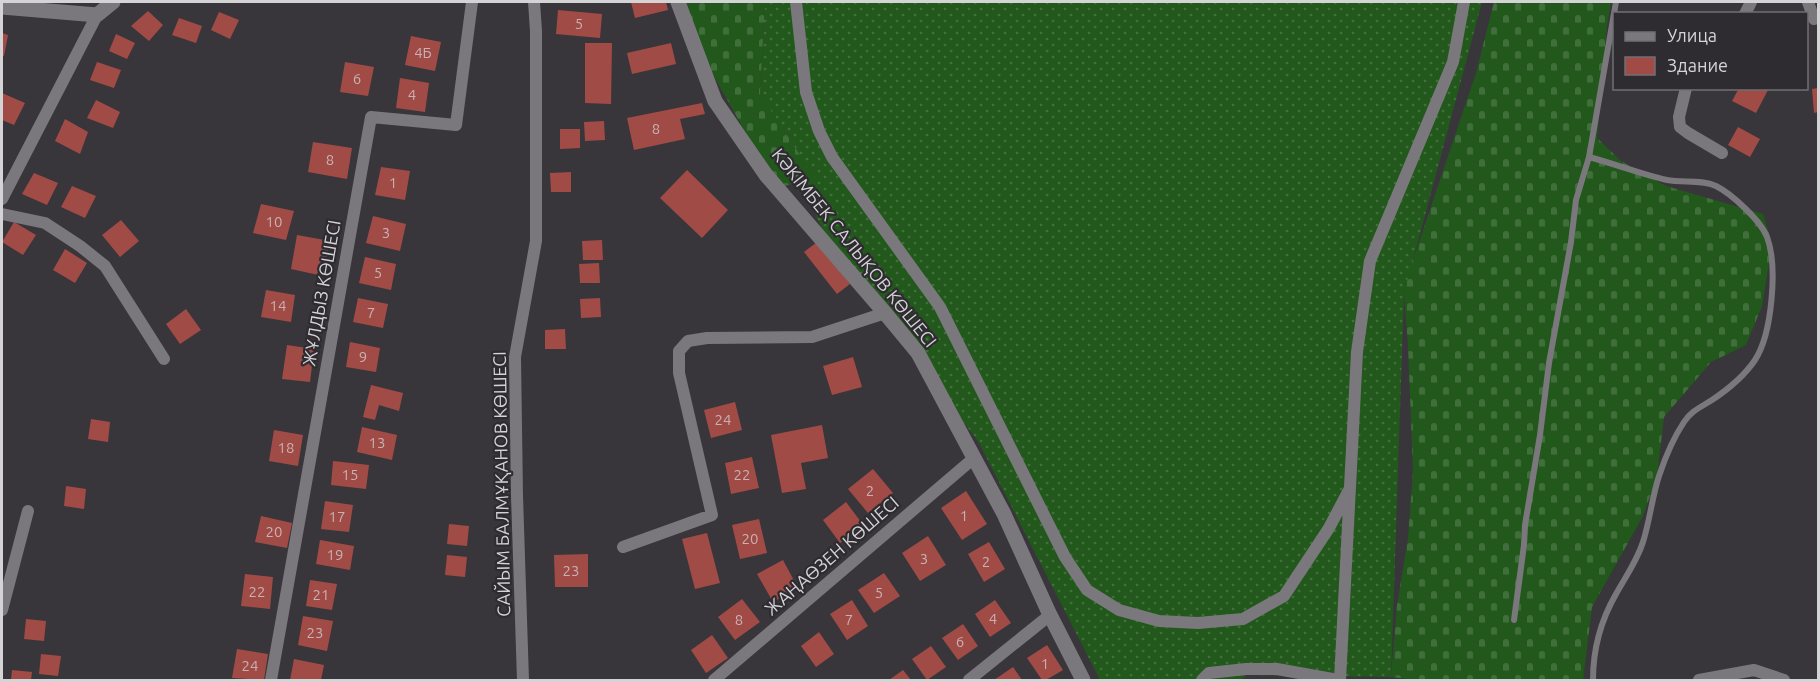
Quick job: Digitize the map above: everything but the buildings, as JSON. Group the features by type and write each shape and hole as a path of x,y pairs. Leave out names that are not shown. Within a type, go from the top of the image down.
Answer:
{"street":[{"path":"2,199 97,15 114,2"},
{"name":"ЖҰЛДЫЗ КӨШЕСІ","path":"271,681 371,117 456,125 472,2"},
{"name":"САЙЫМ БАЛМҰҚАНОВ КӨШЕСІ","path":"523,681 515,357 536,241 534,2"},
{"name":"КӘКІМБЕК САЛЫҚОВ КӨШЕСІ","path":"678,2 716,101 766,175 918,353 1004,513 1083,681"},
{"path":"796,2 806,92 819,131 832,157 940,307 1065,557 1087,590 1119,610 1159,621 1198,623 1244,619 1284,596 1329,528 1349,490"},
{"path":"1202,681 1209,673 1246,669 1277,669 1339,681 1357,352 1370,261 1453,62 1464,2"},
{"path":"1808,2 1814,19"},
{"path":"2,7 97,15"},
{"path":"1686,90 1679,117 1680,127 1722,153"},
{"path":"2,214 45,222 105,266 164,359"},
{"path":"623,547 712,515 679,373 679,351 688,341 707,338 812,337 885,313"},
{"name":"ЖАҢАӨЗЕН КӨШЕСІ","path":"714,681 974,458"},
{"path":"2,610 28,510"},
{"path":"969,681 1050,615"},
{"path":"1699,681 1754,670 1784,681"}],"lane":[{"path":"1514,620 1525,525 1549,363 1571,242 1576,200 1589,157 1613,19"},
{"path":"1589,157 1669,180 1715,185 1758,223 1766,234 1772,260 1771,312 1763,345 1755,361 1740,377 1691,413 1683,423 1659,475 1638,555 1615,595 1602,625 1595,652 1593,681"}],"green space":[{"path":"680,2 765,2 760,94 815,178 777,188 690,34"},
{"path":"765,2 1482,2 1404,294 1391,677 1246,675 1241,680 1100,680 978,441 834,255 760,94"},
{"path":"1494,2 1611,2 1597,138 1621,161 1666,186 1763,214 1772,244 1762,306 1746,345 1711,362 1664,417 1657,477 1643,516 1592,607 1583,680 1417,680 1391,677 1397,605 1408,538 1413,471 1404,294 1410,269 1476,73"}]}
